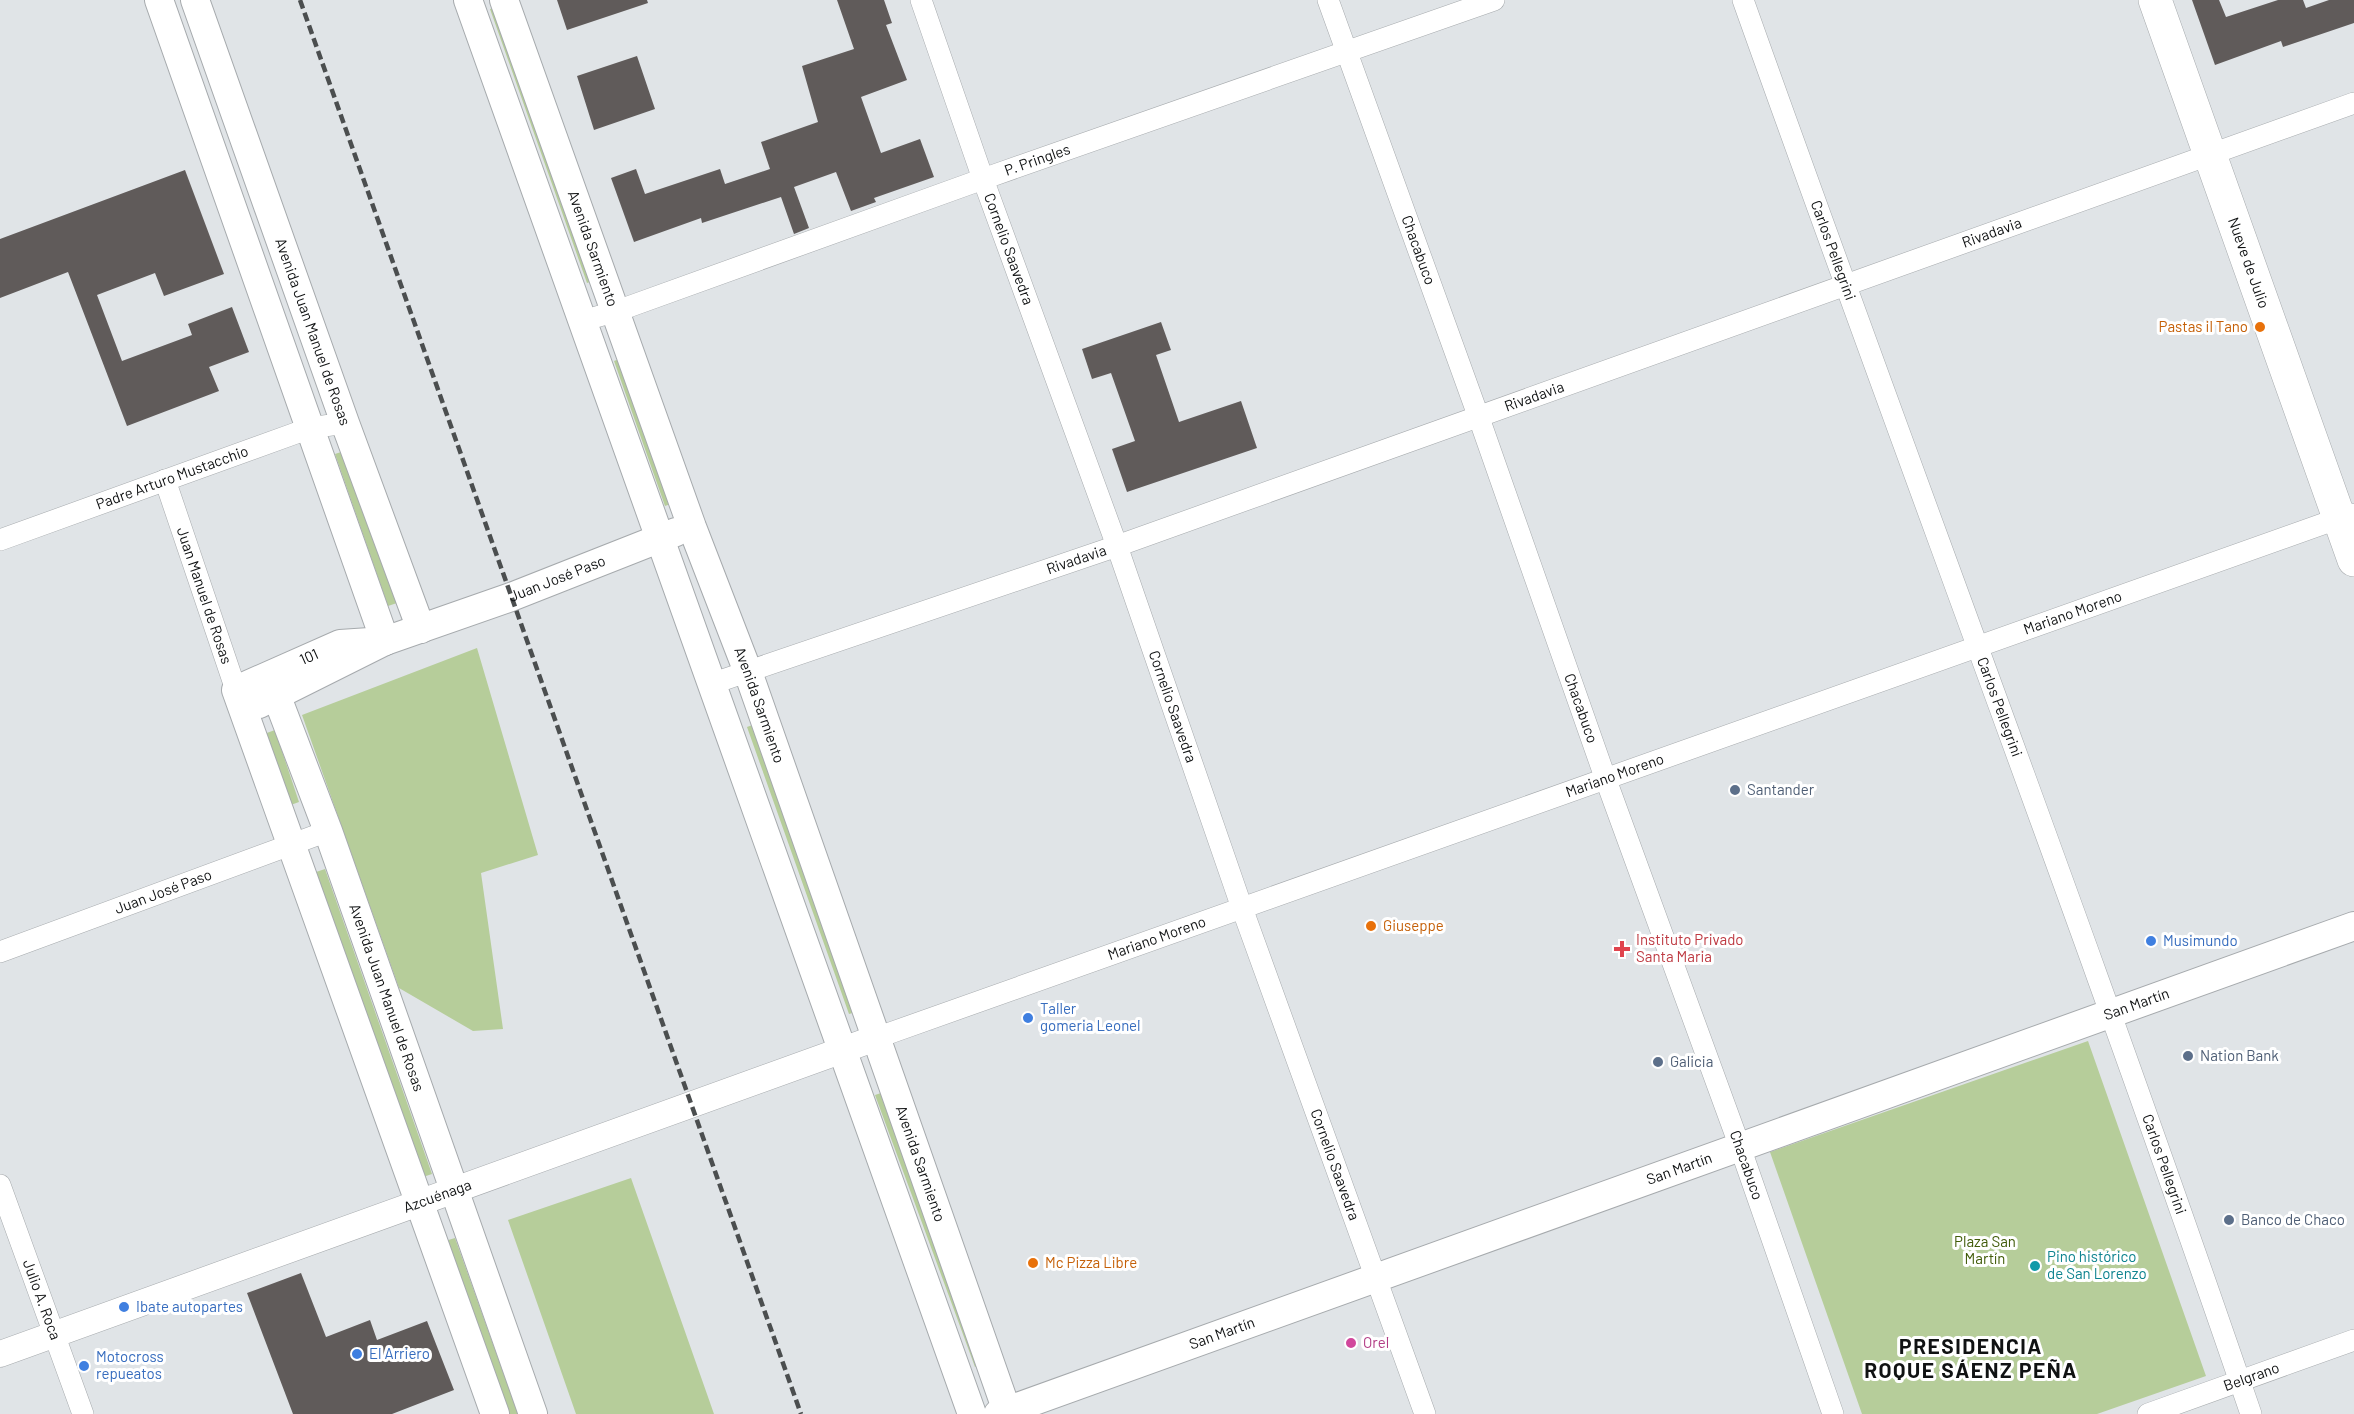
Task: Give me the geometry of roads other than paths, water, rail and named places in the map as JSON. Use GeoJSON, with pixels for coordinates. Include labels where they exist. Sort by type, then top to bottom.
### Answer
{"type":"FeatureCollection","features":[{"type":"Feature","properties":{"kind":"main road"},"geometry":{"type":"LineString","coordinates":[[159,0],[386,641]]}},
{"type":"Feature","properties":{"kind":"main road","name":"Avenida Juan Manuel de Rosas"},"geometry":{"type":"LineString","coordinates":[[195,0],[345,423],[421,629]]}},
{"type":"Feature","properties":{"kind":"main road"},"geometry":{"type":"LineString","coordinates":[[468,0],[972,1414]]}},
{"type":"Feature","properties":{"kind":"main road","name":"Avenida Sarmiento"},"geometry":{"type":"LineString","coordinates":[[504,0],[692,527],[748,672],[1004,1413]]}},
{"type":"Feature","properties":{"kind":"main road","name":"Nueve de Julio"},"geometry":{"type":"LineString","coordinates":[[2155,0],[2346,516],[2354,560]]}},
{"type":"Feature","properties":{"kind":"main road","name":"Juan José Paso"},"geometry":{"type":"LineString","coordinates":[[421,629],[692,527]]}},
{"type":"Feature","properties":{"kind":"main road"},"geometry":{"type":"LineString","coordinates":[[421,629],[386,641],[277,697],[240,700],[495,1414]]}},
{"type":"Feature","properties":{"kind":"main road","name":"101"},"geometry":{"type":"LineString","coordinates":[[240,700],[340,644],[386,641]]}},
{"type":"Feature","properties":{"kind":"main road","name":"Avenida Juan Manuel de Rosas"},"geometry":{"type":"LineString","coordinates":[[277,697],[328,831],[533,1414]]}},
{"type":"Feature","properties":{"kind":"main road","name":"San Martín"},"geometry":{"type":"LineString","coordinates":[[1004,1413],[1377,1276],[2354,926]]}},
{"type":"Feature","properties":{"kind":"street","name":"Cornelio Saavedra"},"geometry":{"type":"LineString","coordinates":[[921,0],[983,179],[1117,546],[1242,908],[1425,1414]]}},
{"type":"Feature","properties":{"kind":"street","name":"Chacabuco"},"geometry":{"type":"LineString","coordinates":[[1328,0],[1479,418],[1606,780],[1740,1147],[1833,1414]]}},
{"type":"Feature","properties":{"kind":"street","name":"P. Pringles"},"geometry":{"type":"LineString","coordinates":[[582,321],[616,311],[983,179],[1494,0]]}},
{"type":"Feature","properties":{"kind":"street","name":"Carlos Pellegrini"},"geometry":{"type":"LineString","coordinates":[[1743,0],[1845,285],[1979,647],[2251,1414]]}},
{"type":"Feature","properties":{"kind":"street","name":"Rivadavia"},"geometry":{"type":"LineString","coordinates":[[711,684],[1117,546],[1479,418],[2354,103]]}},
{"type":"Feature","properties":{"kind":"street","name":"Padre Arturo Mustacchio"},"geometry":{"type":"LineString","coordinates":[[0,540],[310,428],[345,423]]}},
{"type":"Feature","properties":{"kind":"street","name":"Juan Manuel de Rosas"},"geometry":{"type":"LineString","coordinates":[[165,480],[240,700]]}},
{"type":"Feature","properties":{"kind":"street","name":"Mariano Moreno"},"geometry":{"type":"LineString","coordinates":[[876,1038],[2346,516]]}},
{"type":"Feature","properties":{"kind":"street","name":"Juan José Paso"},"geometry":{"type":"LineString","coordinates":[[0,952],[328,831]]}},
{"type":"Feature","properties":{"kind":"street","name":"Azcuénaga"},"geometry":{"type":"LineString","coordinates":[[0,1354],[843,1052],[876,1038]]}},
{"type":"Feature","properties":{"kind":"street","name":"Julio A. Roca"},"geometry":{"type":"LineString","coordinates":[[0,1185],[83,1414]]}},
{"type":"Feature","properties":{"kind":"street","name":"Belgrano"},"geometry":{"type":"LineString","coordinates":[[2148,1414],[2354,1340]]}},
{"type":"Feature","properties":{"kind":"railway"},"geometry":{"type":"LineString","coordinates":[[300,0],[801,1414]]}},
{"type":"Feature","properties":{"kind":"place","name":"Pastas il Tano"},"geometry":{"type":"Point","coordinates":[2260,327]}},
{"type":"Feature","properties":{"kind":"place","name":"Santander"},"geometry":{"type":"Point","coordinates":[1735,790]}},
{"type":"Feature","properties":{"kind":"place","name":"Giuseppe"},"geometry":{"type":"Point","coordinates":[1371,926]}},
{"type":"Feature","properties":{"kind":"place","name":"Musimundo"},"geometry":{"type":"Point","coordinates":[2151,941]}},
{"type":"Feature","properties":{"kind":"place","name":"Instituto Privado Santa Maria"},"geometry":{"type":"Point","coordinates":[1622,949]}},
{"type":"Feature","properties":{"kind":"place","name":"Taller gomeria Leonel"},"geometry":{"type":"Point","coordinates":[1028,1018]}},
{"type":"Feature","properties":{"kind":"place","name":"Nation Bank"},"geometry":{"type":"Point","coordinates":[2188,1056]}},
{"type":"Feature","properties":{"kind":"place","name":"Galicia"},"geometry":{"type":"Point","coordinates":[1658,1062]}},
{"type":"Feature","properties":{"kind":"place","name":"Banco de Chaco"},"geometry":{"type":"Point","coordinates":[2229,1220]}},
{"type":"Feature","properties":{"kind":"place","name":"Mc Pizza Libre"},"geometry":{"type":"Point","coordinates":[1033,1263]}},
{"type":"Feature","properties":{"kind":"place","name":"Pino histórico de San Lorenzo"},"geometry":{"type":"Point","coordinates":[2035,1266]}},
{"type":"Feature","properties":{"kind":"place","name":"Ibate autopartes"},"geometry":{"type":"Point","coordinates":[124,1307]}},
{"type":"Feature","properties":{"kind":"place","name":"Orel"},"geometry":{"type":"Point","coordinates":[1351,1343]}},
{"type":"Feature","properties":{"kind":"place","name":"El Arriero"},"geometry":{"type":"Point","coordinates":[357,1354]}},
{"type":"Feature","properties":{"kind":"place","name":"Motocross repueatos"},"geometry":{"type":"Point","coordinates":[84,1366]}},
{"type":"Feature","properties":{"kind":"district","name":"PRESIDENCIA ROQUE SÁENZ PEÑA"},"geometry":{"type":"Point","coordinates":[1971,1359]}},
{"type":"Feature","properties":{"kind":"park label","name":"Plaza San Martín"},"geometry":{"type":"Point","coordinates":[1985,1250]}}]}
